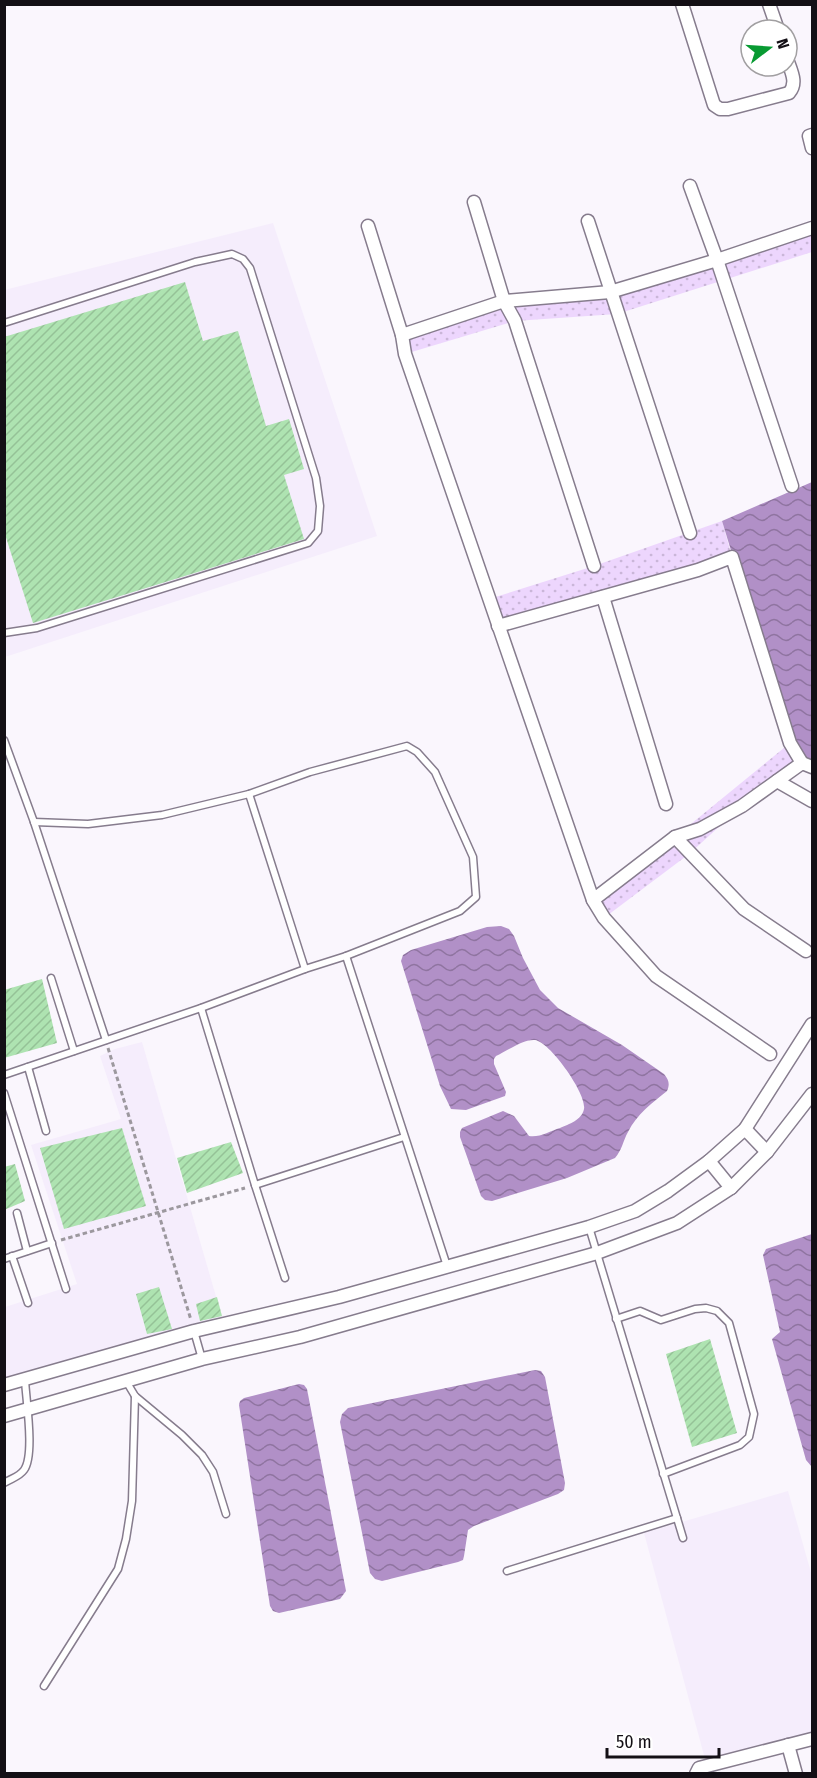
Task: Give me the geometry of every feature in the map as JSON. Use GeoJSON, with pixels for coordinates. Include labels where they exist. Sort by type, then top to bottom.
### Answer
{"type":"FeatureCollection","features":[{"type":"Feature","properties":{"kind":"street"},"geometry":{"type":"LineString","coordinates":[[682,4],[714,105],[720,109],[728,109],[789,93],[794,88],[793,78]]}},
{"type":"Feature","properties":{"kind":"street"},"geometry":{"type":"LineString","coordinates":[[813,135],[809,136],[813,148]]}},
{"type":"Feature","properties":{"kind":"street"},"geometry":{"type":"LineString","coordinates":[[690,186],[792,486]]}},
{"type":"Feature","properties":{"kind":"street"},"geometry":{"type":"LineString","coordinates":[[474,202],[504,301],[515,321],[594,566]]}},
{"type":"Feature","properties":{"kind":"street"},"geometry":{"type":"LineString","coordinates":[[588,220],[690,532]]}},
{"type":"Feature","properties":{"kind":"street"},"geometry":{"type":"LineString","coordinates":[[368,226],[402,335],[405,354],[593,900],[604,918],[656,976],[770,1054]]}},
{"type":"Feature","properties":{"kind":"street"},"geometry":{"type":"LineString","coordinates":[[402,335],[504,301],[610,292],[813,228]]}},
{"type":"Feature","properties":{"kind":"street"},"geometry":{"type":"LineString","coordinates":[[498,626],[698,570],[732,558],[790,743],[807,765],[777,781],[742,806],[700,829],[675,837],[593,900]]}},
{"type":"Feature","properties":{"kind":"street"},"geometry":{"type":"LineString","coordinates":[[603,597],[666,804]]}},
{"type":"Feature","properties":{"kind":"street"},"geometry":{"type":"LineString","coordinates":[[777,781],[813,801]]}},
{"type":"Feature","properties":{"kind":"street"},"geometry":{"type":"LineString","coordinates":[[675,837],[744,909],[806,951]]}},
{"type":"Feature","properties":{"kind":"street"},"geometry":{"type":"LineString","coordinates":[[4,1385],[194,1331],[339,1297],[589,1227],[635,1211],[668,1191],[709,1161],[745,1129],[813,1024]]}},
{"type":"Feature","properties":{"kind":"street"},"geometry":{"type":"LineString","coordinates":[[4,1416],[202,1359],[300,1337],[597,1253],[677,1223],[731,1188],[767,1152],[813,1094]]}},
{"type":"Feature","properties":{"kind":"street"},"geometry":{"type":"LineString","coordinates":[[745,1129],[767,1152]]}},
{"type":"Feature","properties":{"kind":"street"},"geometry":{"type":"LineString","coordinates":[[709,1161],[731,1188]]}},
{"type":"Feature","properties":{"kind":"street"},"geometry":{"type":"LineString","coordinates":[[696,1773],[699,1768],[813,1739]]}},
{"type":"Feature","properties":{"kind":"street"},"geometry":{"type":"LineString","coordinates":[[788,1745],[796,1773]]}},
{"type":"Feature","properties":{"kind":"lane"},"geometry":{"type":"LineString","coordinates":[[4,322],[195,262],[232,254],[243,259],[250,268],[313,467],[320,506],[318,531],[308,543],[37,628],[4,633]]}},
{"type":"Feature","properties":{"kind":"lane"},"geometry":{"type":"LineString","coordinates":[[4,740],[34,822],[106,1040]]}},
{"type":"Feature","properties":{"kind":"lane"},"geometry":{"type":"LineString","coordinates":[[4,1075],[346,956],[460,911],[476,897],[473,857],[435,772],[417,752],[408,746],[310,772],[249,794],[152,816],[88,824],[34,822]]}},
{"type":"Feature","properties":{"kind":"lane"},"geometry":{"type":"LineString","coordinates":[[249,794],[305,969]]}},
{"type":"Feature","properties":{"kind":"lane"},"geometry":{"type":"LineString","coordinates":[[346,956],[447,1266]]}},
{"type":"Feature","properties":{"kind":"lane"},"geometry":{"type":"LineString","coordinates":[[51,978],[74,1051]]}},
{"type":"Feature","properties":{"kind":"lane"},"geometry":{"type":"LineString","coordinates":[[201,1008],[285,1278]]}},
{"type":"Feature","properties":{"kind":"lane"},"geometry":{"type":"LineString","coordinates":[[28,1067],[46,1131]]}},
{"type":"Feature","properties":{"kind":"lane"},"geometry":{"type":"LineString","coordinates":[[4,1093],[66,1289]]}},
{"type":"Feature","properties":{"kind":"lane"},"geometry":{"type":"LineString","coordinates":[[255,1185],[404,1137]]}},
{"type":"Feature","properties":{"kind":"lane"},"geometry":{"type":"LineString","coordinates":[[17,1213],[27,1251]]}},
{"type":"Feature","properties":{"kind":"lane"},"geometry":{"type":"LineString","coordinates":[[589,1227],[683,1538]]}},
{"type":"Feature","properties":{"kind":"lane"},"geometry":{"type":"LineString","coordinates":[[4,1259],[52,1243]]}},
{"type":"Feature","properties":{"kind":"lane"},"geometry":{"type":"LineString","coordinates":[[12,1256],[28,1303]]}},
{"type":"Feature","properties":{"kind":"lane"},"geometry":{"type":"LineString","coordinates":[[616,1319],[640,1311],[661,1320],[695,1309],[706,1308],[717,1311],[729,1323],[754,1414],[749,1437],[740,1444],[663,1474]]}},
{"type":"Feature","properties":{"kind":"lane"},"geometry":{"type":"LineString","coordinates":[[194,1331],[202,1359]]}},
{"type":"Feature","properties":{"kind":"lane"},"geometry":{"type":"LineString","coordinates":[[4,1483],[20,1476],[26,1468],[30,1455],[25,1380]]}},
{"type":"Feature","properties":{"kind":"lane"},"geometry":{"type":"LineString","coordinates":[[126,1381],[135,1396],[202,1455],[213,1472],[226,1514]]}},
{"type":"Feature","properties":{"kind":"lane"},"geometry":{"type":"LineString","coordinates":[[44,1686],[118,1569],[132,1501],[135,1396]]}},
{"type":"Feature","properties":{"kind":"lane"},"geometry":{"type":"LineString","coordinates":[[507,1571],[676,1518]]}},
{"type":"Feature","properties":{"kind":"path"},"geometry":{"type":"LineString","coordinates":[[106,1040],[194,1331]]}},
{"type":"Feature","properties":{"kind":"path"},"geometry":{"type":"LineString","coordinates":[[52,1243],[255,1185]]}},
{"type":"Feature","properties":{"kind":"shaded area"},"geometry":{"type":"Polygon","coordinates":[[[273,223],[377,536],[5,657],[4,290],[273,223]]]}},
{"type":"Feature","properties":{"kind":"shaded area"},"geometry":{"type":"Polygon","coordinates":[[[812,228],[812,252],[617,314],[515,321],[405,354],[402,335],[504,301],[610,292],[812,228]]]}},
{"type":"Feature","properties":{"kind":"shaded area"},"geometry":{"type":"Polygon","coordinates":[[[722,521],[732,557],[498,626],[489,599],[594,566],[722,521]]]}},
{"type":"Feature","properties":{"kind":"shaded area"},"geometry":{"type":"Polygon","coordinates":[[[790,743],[802,763],[742,806],[689,854],[604,918],[593,900],[675,837],[790,743]]]}},
{"type":"Feature","properties":{"kind":"shaded area"},"geometry":{"type":"Polygon","coordinates":[[[142,1042],[222,1317],[172,1330],[5,1384],[5,1307],[77,1284],[31,1145],[121,1119],[100,1056],[115,1049],[142,1042]]]}},
{"type":"Feature","properties":{"kind":"shaded area"},"geometry":{"type":"Polygon","coordinates":[[[788,1491],[812,1576],[812,1732],[705,1759],[644,1533],[788,1491]]]}},
{"type":"Feature","properties":{"kind":"water"},"geometry":{"type":"Polygon","coordinates":[[[812,482],[812,763],[807,761],[790,743],[722,521],[812,482]]]}},
{"type":"Feature","properties":{"kind":"water"},"geometry":{"type":"Polygon","coordinates":[[[501,926],[509,929],[514,936],[540,990],[558,1008],[622,1045],[664,1074],[669,1084],[667,1091],[645,1109],[636,1120],[615,1158],[567,1178],[492,1201],[485,1200],[481,1196],[460,1137],[462,1128],[503,1111],[514,1116],[529,1136],[541,1135],[571,1123],[581,1116],[584,1109],[580,1092],[558,1059],[542,1043],[530,1040],[494,1059],[506,1092],[505,1096],[466,1110],[451,1109],[440,1086],[401,961],[403,955],[411,950],[487,927],[501,926]]]}},
{"type":"Feature","properties":{"kind":"water"},"geometry":{"type":"Polygon","coordinates":[[[812,1234],[812,1467],[806,1460],[772,1339],[780,1332],[763,1255],[766,1249],[812,1234]]]}},
{"type":"Feature","properties":{"kind":"water"},"geometry":{"type":"Polygon","coordinates":[[[535,1370],[541,1371],[545,1377],[565,1483],[564,1490],[468,1530],[463,1560],[382,1581],[375,1579],[370,1573],[340,1422],[342,1414],[348,1408],[535,1370]]]}},
{"type":"Feature","properties":{"kind":"water"},"geometry":{"type":"Polygon","coordinates":[[[299,1384],[304,1385],[307,1389],[346,1591],[340,1599],[279,1613],[273,1611],[270,1606],[239,1405],[244,1398],[299,1384]]]}},
{"type":"Feature","properties":{"kind":"building"},"geometry":{"type":"Polygon","coordinates":[[[185,282],[203,341],[238,331],[266,426],[289,419],[304,469],[284,475],[304,539],[33,623],[4,531],[4,337],[185,282]]]}},
{"type":"Feature","properties":{"kind":"building"},"geometry":{"type":"Polygon","coordinates":[[[42,979],[57,1043],[4,1058],[4,990],[42,979]]]}},
{"type":"Feature","properties":{"kind":"building"},"geometry":{"type":"Polygon","coordinates":[[[122,1128],[146,1206],[64,1229],[40,1148],[122,1128]]]}},
{"type":"Feature","properties":{"kind":"building"},"geometry":{"type":"Polygon","coordinates":[[[231,1142],[243,1173],[187,1193],[177,1158],[231,1142]]]}},
{"type":"Feature","properties":{"kind":"building"},"geometry":{"type":"Polygon","coordinates":[[[15,1164],[25,1201],[4,1210],[4,1167],[15,1164]]]}},
{"type":"Feature","properties":{"kind":"building"},"geometry":{"type":"Polygon","coordinates":[[[159,1287],[172,1329],[147,1334],[136,1294],[159,1287]]]}},
{"type":"Feature","properties":{"kind":"building"},"geometry":{"type":"Polygon","coordinates":[[[217,1297],[222,1316],[200,1321],[196,1304],[217,1297]]]}},
{"type":"Feature","properties":{"kind":"building"},"geometry":{"type":"Polygon","coordinates":[[[710,1339],[737,1433],[692,1447],[666,1354],[710,1339]]]}}]}
